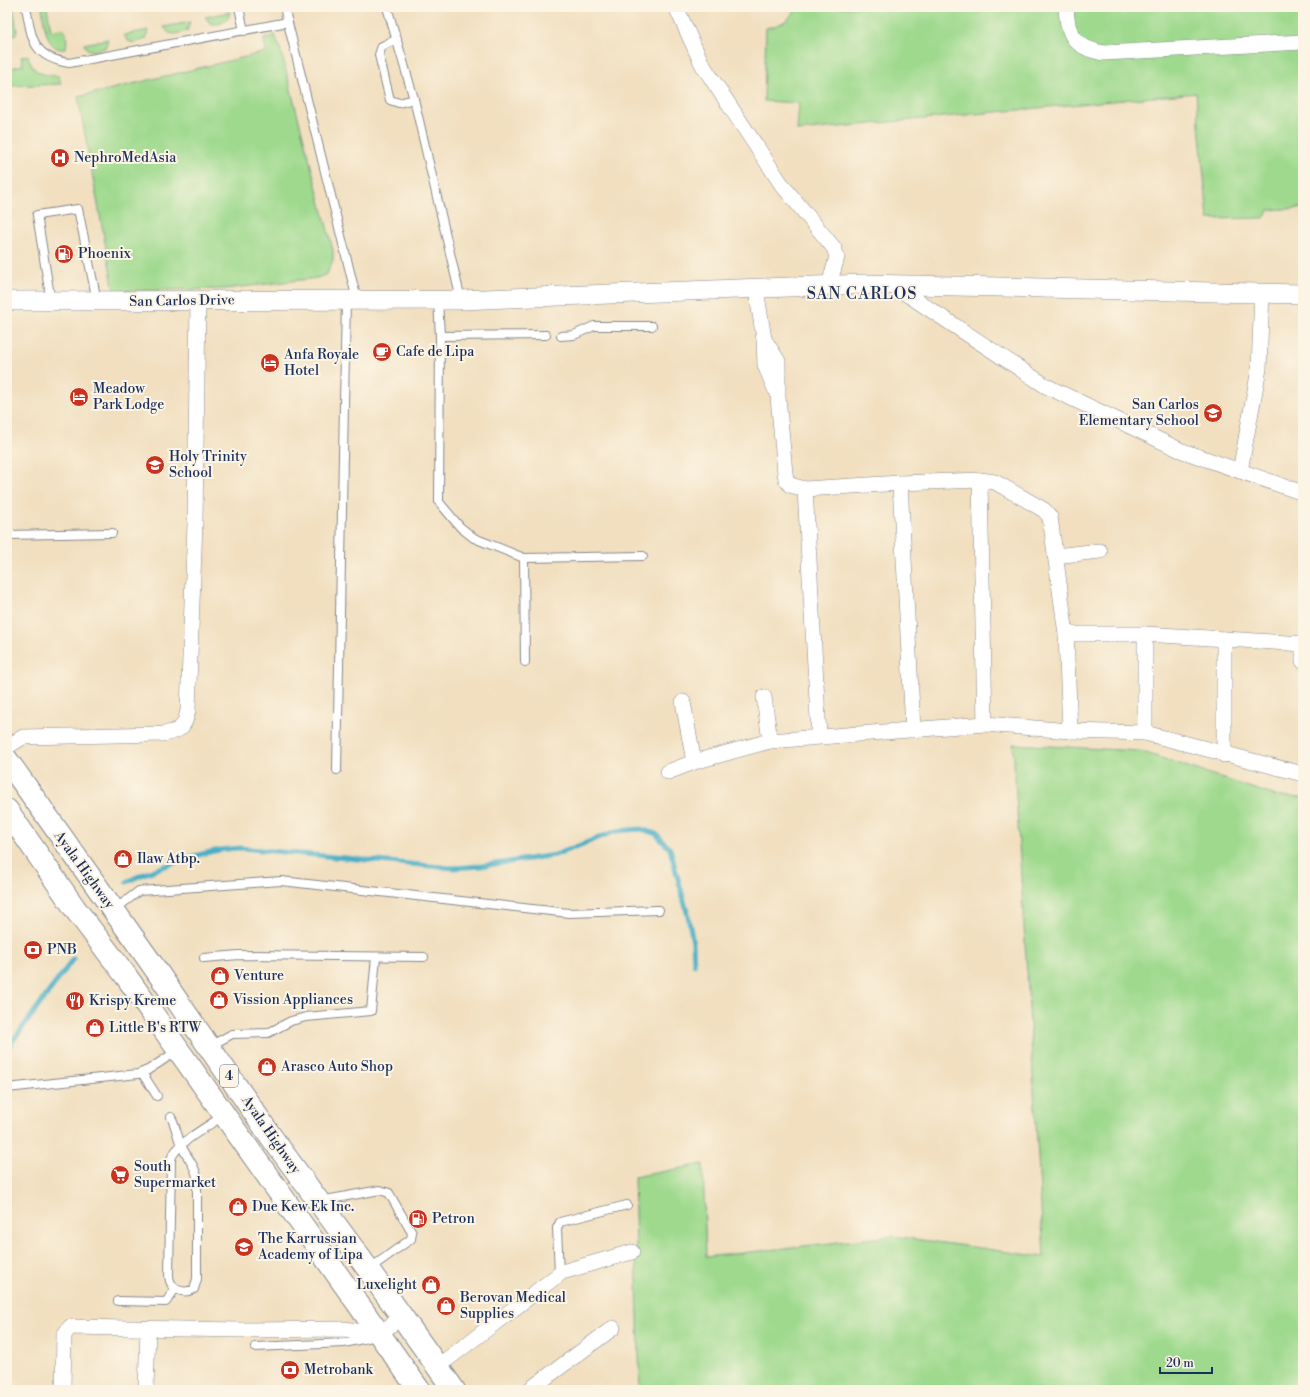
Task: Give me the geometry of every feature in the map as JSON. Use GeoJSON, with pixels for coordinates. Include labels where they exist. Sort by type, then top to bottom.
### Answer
{"type":"FeatureCollection","features":[{"type":"Feature","properties":{"kind":"highway","name":"Ayala Highway"},"geometry":{"type":"LineString","coordinates":[[7,760],[209,1047],[454,1390]]}},
{"type":"Feature","properties":{"kind":"highway","name":"Ayala Highway"},"geometry":{"type":"LineString","coordinates":[[7,810],[76,910],[126,976],[223,1116],[380,1332],[419,1390]]}},
{"type":"Feature","properties":{"kind":"highway"},"geometry":{"type":"LineString","coordinates":[[76,910],[100,892]]}},
{"type":"Feature","properties":{"kind":"street"},"geometry":{"type":"LineString","coordinates":[[676,7],[702,64],[782,185],[834,248],[837,257],[829,285]]}},
{"type":"Feature","properties":{"kind":"street"},"geometry":{"type":"LineString","coordinates":[[1066,7],[1067,24],[1076,42],[1090,50],[1104,54],[1303,42]]}},
{"type":"Feature","properties":{"kind":"street","name":"San Carlos Drive"},"geometry":{"type":"LineString","coordinates":[[7,301],[461,300],[829,285],[893,285],[1172,292],[1262,292],[1303,294]]}},
{"type":"Feature","properties":{"kind":"street"},"geometry":{"type":"LineString","coordinates":[[893,285],[1046,386],[1180,450],[1303,493]]}},
{"type":"Feature","properties":{"kind":"street"},"geometry":{"type":"LineString","coordinates":[[756,289],[764,339],[765,365],[778,397],[786,479],[790,485],[805,488],[980,480],[995,482],[1044,510],[1050,517],[1066,634],[1070,730]]}},
{"type":"Feature","properties":{"kind":"street"},"geometry":{"type":"LineString","coordinates":[[1240,471],[1258,369],[1262,292]]}},
{"type":"Feature","properties":{"kind":"street"},"geometry":{"type":"LineString","coordinates":[[7,747],[23,737],[163,734],[176,732],[186,723],[188,710],[195,523],[198,300]]}},
{"type":"Feature","properties":{"kind":"street"},"geometry":{"type":"LineString","coordinates":[[980,480],[985,724]]}},
{"type":"Feature","properties":{"kind":"street"},"geometry":{"type":"LineString","coordinates":[[900,483],[913,730]]}},
{"type":"Feature","properties":{"kind":"street"},"geometry":{"type":"LineString","coordinates":[[805,488],[819,736]]}},
{"type":"Feature","properties":{"kind":"street"},"geometry":{"type":"LineString","coordinates":[[1056,556],[1100,551]]}},
{"type":"Feature","properties":{"kind":"street"},"geometry":{"type":"LineString","coordinates":[[1066,634],[1145,634],[1303,644],[1303,661]]}},
{"type":"Feature","properties":{"kind":"street"},"geometry":{"type":"LineString","coordinates":[[1145,634],[1145,733]]}},
{"type":"Feature","properties":{"kind":"street"},"geometry":{"type":"LineString","coordinates":[[1224,639],[1224,755]]}},
{"type":"Feature","properties":{"kind":"street"},"geometry":{"type":"LineString","coordinates":[[764,697],[770,741]]}},
{"type":"Feature","properties":{"kind":"street"},"geometry":{"type":"LineString","coordinates":[[683,702],[694,762]]}},
{"type":"Feature","properties":{"kind":"street"},"geometry":{"type":"LineString","coordinates":[[668,772],[694,762],[770,741],[985,724],[1070,730],[1145,733],[1224,755],[1303,774]]}},
{"type":"Feature","properties":{"kind":"street"},"geometry":{"type":"LineString","coordinates":[[437,1367],[559,1274],[632,1252]]}},
{"type":"Feature","properties":{"kind":"street"},"geometry":{"type":"LineString","coordinates":[[63,1390],[64,1334],[68,1329],[73,1327],[344,1328],[371,1334],[380,1332],[402,1317]]}},
{"type":"Feature","properties":{"kind":"street"},"geometry":{"type":"LineString","coordinates":[[146,1390],[148,1328]]}},
{"type":"Feature","properties":{"kind":"street"},"geometry":{"type":"LineString","coordinates":[[529,1390],[613,1328]]}},
{"type":"Feature","properties":{"kind":"lane"},"geometry":{"type":"LineString","coordinates":[[26,7],[32,36],[36,47],[50,57],[69,63],[288,22]]}},
{"type":"Feature","properties":{"kind":"lane"},"geometry":{"type":"LineString","coordinates":[[239,7],[244,31]]}},
{"type":"Feature","properties":{"kind":"lane"},"geometry":{"type":"LineString","coordinates":[[284,7],[351,300],[337,770]]}},
{"type":"Feature","properties":{"kind":"lane"},"geometry":{"type":"LineString","coordinates":[[388,7],[414,99],[461,300]]}},
{"type":"Feature","properties":{"kind":"lane"},"geometry":{"type":"LineString","coordinates":[[397,39],[382,46],[379,55],[390,100],[399,103],[414,99]]}},
{"type":"Feature","properties":{"kind":"lane"},"geometry":{"type":"LineString","coordinates":[[51,302],[37,215],[78,209],[97,302]]}},
{"type":"Feature","properties":{"kind":"lane"},"geometry":{"type":"LineString","coordinates":[[438,300],[440,336],[439,502],[460,527],[474,538],[524,558],[643,556]]}},
{"type":"Feature","properties":{"kind":"lane"},"geometry":{"type":"LineString","coordinates":[[560,336],[574,334],[594,326],[652,326]]}},
{"type":"Feature","properties":{"kind":"lane"},"geometry":{"type":"LineString","coordinates":[[440,336],[546,336]]}},
{"type":"Feature","properties":{"kind":"lane"},"geometry":{"type":"LineString","coordinates":[[7,535],[112,532]]}},
{"type":"Feature","properties":{"kind":"lane"},"geometry":{"type":"LineString","coordinates":[[524,558],[525,662]]}},
{"type":"Feature","properties":{"kind":"lane"},"geometry":{"type":"LineString","coordinates":[[113,910],[138,891],[281,881],[569,913],[660,910]]}},
{"type":"Feature","properties":{"kind":"lane"},"geometry":{"type":"LineString","coordinates":[[204,958],[239,955],[424,957]]}},
{"type":"Feature","properties":{"kind":"lane"},"geometry":{"type":"LineString","coordinates":[[209,1047],[232,1034],[263,1035],[291,1022],[306,1018],[372,1012],[376,957]]}},
{"type":"Feature","properties":{"kind":"lane"},"geometry":{"type":"LineString","coordinates":[[7,1088],[142,1073],[178,1051]]}},
{"type":"Feature","properties":{"kind":"lane"},"geometry":{"type":"LineString","coordinates":[[142,1073],[157,1096]]}},
{"type":"Feature","properties":{"kind":"lane"},"geometry":{"type":"LineString","coordinates":[[171,1118],[181,1146],[196,1168],[197,1279],[194,1289],[189,1292],[175,1289],[171,1285],[169,1276],[170,1163],[173,1154],[181,1146],[223,1116]]}},
{"type":"Feature","properties":{"kind":"lane"},"geometry":{"type":"LineString","coordinates":[[319,1202],[380,1190],[389,1193],[412,1233],[410,1239],[368,1269]]}},
{"type":"Feature","properties":{"kind":"lane"},"geometry":{"type":"LineString","coordinates":[[559,1274],[557,1228],[560,1222],[627,1205]]}},
{"type":"Feature","properties":{"kind":"lane"},"geometry":{"type":"LineString","coordinates":[[118,1301],[166,1302],[175,1289]]}},
{"type":"Feature","properties":{"kind":"lane"},"geometry":{"type":"LineString","coordinates":[[255,1347],[352,1342],[366,1340],[380,1332]]}},
{"type":"Feature","properties":{"kind":"green space"},"geometry":{"type":"Polygon","coordinates":[[[7,7],[13,7],[17,30],[16,34],[13,36],[7,7]]]}},
{"type":"Feature","properties":{"kind":"green space"},"geometry":{"type":"Polygon","coordinates":[[[42,7],[47,7],[51,31],[63,29],[67,41],[65,49],[58,49],[53,46],[49,40],[45,27],[42,7]]]}},
{"type":"Feature","properties":{"kind":"green space"},"geometry":{"type":"Polygon","coordinates":[[[798,7],[1303,7],[1303,208],[1269,210],[1264,218],[1208,219],[1196,93],[797,131],[799,103],[764,101],[766,28],[785,21],[798,7]]]}},
{"type":"Feature","properties":{"kind":"green space"},"geometry":{"type":"Polygon","coordinates":[[[230,12],[228,19],[220,24],[211,24],[205,17],[230,12]]]}},
{"type":"Feature","properties":{"kind":"green space"},"geometry":{"type":"Polygon","coordinates":[[[190,22],[187,31],[175,34],[169,33],[164,27],[190,22]]]}},
{"type":"Feature","properties":{"kind":"green space"},"geometry":{"type":"Polygon","coordinates":[[[148,30],[146,39],[134,43],[128,41],[124,35],[148,30]]]}},
{"type":"Feature","properties":{"kind":"green space"},"geometry":{"type":"Polygon","coordinates":[[[275,35],[280,48],[333,250],[333,260],[327,274],[317,278],[225,289],[114,291],[78,97],[266,52],[264,39],[275,35]]]}},
{"type":"Feature","properties":{"kind":"green space"},"geometry":{"type":"Polygon","coordinates":[[[108,39],[105,48],[94,51],[88,50],[84,44],[108,39]]]}},
{"type":"Feature","properties":{"kind":"green space"},"geometry":{"type":"Polygon","coordinates":[[[28,55],[35,70],[43,74],[59,76],[61,84],[7,86],[7,69],[23,65],[21,57],[28,55]]]}},
{"type":"Feature","properties":{"kind":"green space"},"geometry":{"type":"Polygon","coordinates":[[[1013,744],[1140,751],[1276,796],[1303,798],[1303,1390],[640,1390],[634,1177],[703,1164],[706,1257],[893,1236],[1044,1257],[1013,744]]]}},
{"type":"Feature","properties":{"kind":"waterway"},"geometry":{"type":"LineString","coordinates":[[127,882],[146,873],[183,860],[202,854],[231,849],[241,848],[452,868],[481,866],[555,855],[616,831],[641,829],[656,834],[670,849],[688,916],[693,943],[694,965]]}},
{"type":"Feature","properties":{"kind":"waterway"},"geometry":{"type":"LineString","coordinates":[[7,1049],[73,959]]}},
{"type":"Feature","properties":{"kind":"place","name":"NephroMedAsia"},"geometry":{"type":"Point","coordinates":[60,158]}},
{"type":"Feature","properties":{"kind":"place","name":"Phoenix"},"geometry":{"type":"Point","coordinates":[64,254]}},
{"type":"Feature","properties":{"kind":"place","name":"Cafe de Lipa"},"geometry":{"type":"Point","coordinates":[382,352]}},
{"type":"Feature","properties":{"kind":"place","name":"Anfa Royale Hotel"},"geometry":{"type":"Point","coordinates":[270,363]}},
{"type":"Feature","properties":{"kind":"place","name":"Meadow Park Lodge"},"geometry":{"type":"Point","coordinates":[79,397]}},
{"type":"Feature","properties":{"kind":"place","name":"San Carlos Elementary School"},"geometry":{"type":"Point","coordinates":[1213,413]}},
{"type":"Feature","properties":{"kind":"place","name":"Holy Trinity School"},"geometry":{"type":"Point","coordinates":[155,465]}},
{"type":"Feature","properties":{"kind":"place","name":"Ilaw Atbp."},"geometry":{"type":"Point","coordinates":[123,859]}},
{"type":"Feature","properties":{"kind":"place","name":"PNB"},"geometry":{"type":"Point","coordinates":[33,950]}},
{"type":"Feature","properties":{"kind":"place","name":"Venture"},"geometry":{"type":"Point","coordinates":[220,976]}},
{"type":"Feature","properties":{"kind":"place","name":"Vission Appliances"},"geometry":{"type":"Point","coordinates":[219,1000]}},
{"type":"Feature","properties":{"kind":"place","name":"Krispy Kreme"},"geometry":{"type":"Point","coordinates":[75,1001]}},
{"type":"Feature","properties":{"kind":"place","name":"Little B's RTW"},"geometry":{"type":"Point","coordinates":[95,1028]}},
{"type":"Feature","properties":{"kind":"place","name":"Arasco Auto Shop"},"geometry":{"type":"Point","coordinates":[267,1067]}},
{"type":"Feature","properties":{"kind":"place","name":"South Supermarket"},"geometry":{"type":"Point","coordinates":[120,1175]}},
{"type":"Feature","properties":{"kind":"place","name":"Due Kew Ek Inc."},"geometry":{"type":"Point","coordinates":[238,1207]}},
{"type":"Feature","properties":{"kind":"place","name":"Petron"},"geometry":{"type":"Point","coordinates":[418,1219]}},
{"type":"Feature","properties":{"kind":"place","name":"The Karrussian Academy of Lipa"},"geometry":{"type":"Point","coordinates":[244,1247]}},
{"type":"Feature","properties":{"kind":"place","name":"Luxelight"},"geometry":{"type":"Point","coordinates":[431,1285]}},
{"type":"Feature","properties":{"kind":"place","name":"Berovan Medical Supplies"},"geometry":{"type":"Point","coordinates":[446,1306]}},
{"type":"Feature","properties":{"kind":"place","name":"Metrobank"},"geometry":{"type":"Point","coordinates":[290,1370]}},
{"type":"Feature","properties":{"kind":"district","name":"SAN CARLOS"},"geometry":{"type":"Point","coordinates":[862,294]}}]}
